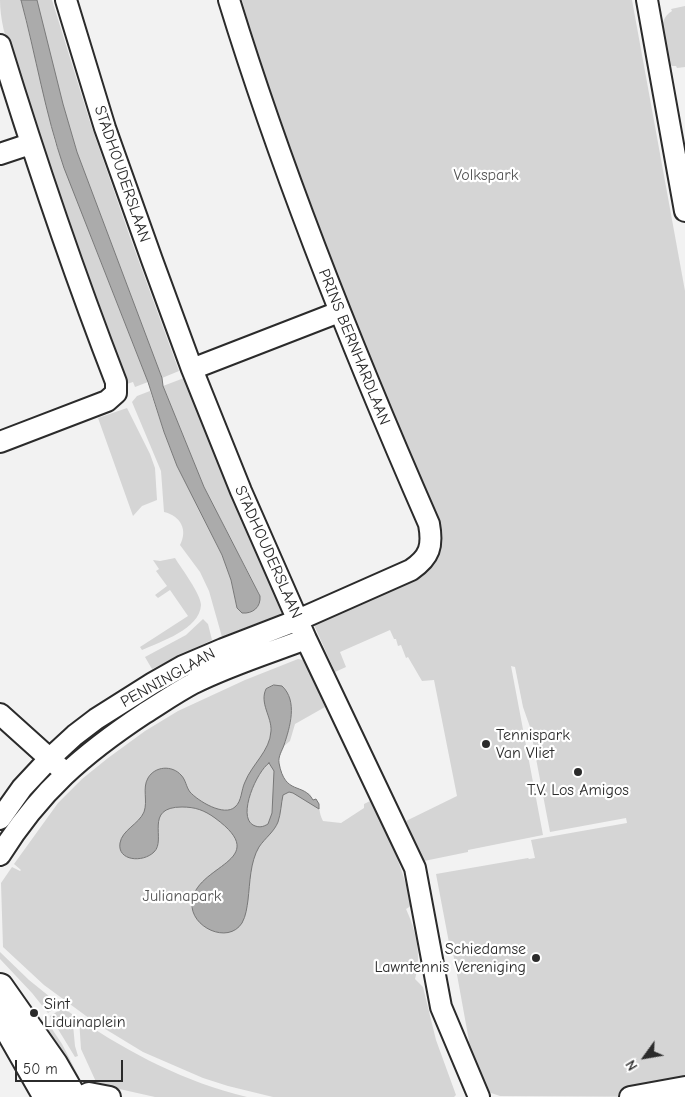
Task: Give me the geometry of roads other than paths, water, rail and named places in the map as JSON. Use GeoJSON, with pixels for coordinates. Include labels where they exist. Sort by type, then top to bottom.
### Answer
{"type":"FeatureCollection","features":[{"type":"Feature","properties":{"kind":"main road"},"geometry":{"type":"LineString","coordinates":[[0,987],[54,1064],[73,1097]]}},
{"type":"Feature","properties":{"kind":"main road"},"geometry":{"type":"LineString","coordinates":[[0,1018],[46,1097]]}},
{"type":"Feature","properties":{"kind":"street","name":"STADHOUDERSLAAN"},"geometry":{"type":"LineString","coordinates":[[66,0],[105,128],[192,369],[242,491],[306,638],[415,868],[441,1007],[480,1097]]}},
{"type":"Feature","properties":{"kind":"street","name":"PRINS BERNHARDLAAN"},"geometry":{"type":"LineString","coordinates":[[229,0],[277,145],[339,312],[429,524],[431,544],[427,554],[417,566],[298,620]]}},
{"type":"Feature","properties":{"kind":"street"},"geometry":{"type":"LineString","coordinates":[[647,0],[685,211]]}},
{"type":"Feature","properties":{"kind":"street"},"geometry":{"type":"LineString","coordinates":[[0,45],[30,144],[85,303],[116,382],[116,393],[107,401],[0,442]]}},
{"type":"Feature","properties":{"kind":"street"},"geometry":{"type":"LineString","coordinates":[[0,154],[30,144]]}},
{"type":"Feature","properties":{"kind":"street"},"geometry":{"type":"LineString","coordinates":[[192,369],[339,312]]}},
{"type":"Feature","properties":{"kind":"street","name":"PENNINGLAAN"},"geometry":{"type":"LineString","coordinates":[[0,819],[22,788],[50,758],[96,719],[183,666],[298,620]]}},
{"type":"Feature","properties":{"kind":"street","name":"PENNINGLAAN"},"geometry":{"type":"LineString","coordinates":[[0,855],[36,804],[64,774],[109,737],[193,684],[238,664],[306,638]]}},
{"type":"Feature","properties":{"kind":"street"},"geometry":{"type":"LineString","coordinates":[[0,714],[50,758],[64,774]]}},
{"type":"Feature","properties":{"kind":"street"},"geometry":{"type":"LineString","coordinates":[[630,1097],[685,1088]]}},
{"type":"Feature","properties":{"kind":"street"},"geometry":{"type":"LineString","coordinates":[[80,1097],[89,1093],[110,1097]]}},
{"type":"Feature","properties":{"kind":"place","name":"Tennispark Van Vliet"},"geometry":{"type":"Point","coordinates":[486,744]}},
{"type":"Feature","properties":{"kind":"place","name":"T.V. Los Amigos"},"geometry":{"type":"Point","coordinates":[578,772]}},
{"type":"Feature","properties":{"kind":"place","name":"Schiedamse Lawntennis Vereniging"},"geometry":{"type":"Point","coordinates":[536,958]}},
{"type":"Feature","properties":{"kind":"place","name":"Sint Liduinaplein"},"geometry":{"type":"Point","coordinates":[34,1013]}},
{"type":"Feature","properties":{"kind":"park label","name":"Volkspark"},"geometry":{"type":"Point","coordinates":[486,175]}},
{"type":"Feature","properties":{"kind":"park label","name":"Julianapark"},"geometry":{"type":"Point","coordinates":[182,896]}}]}
